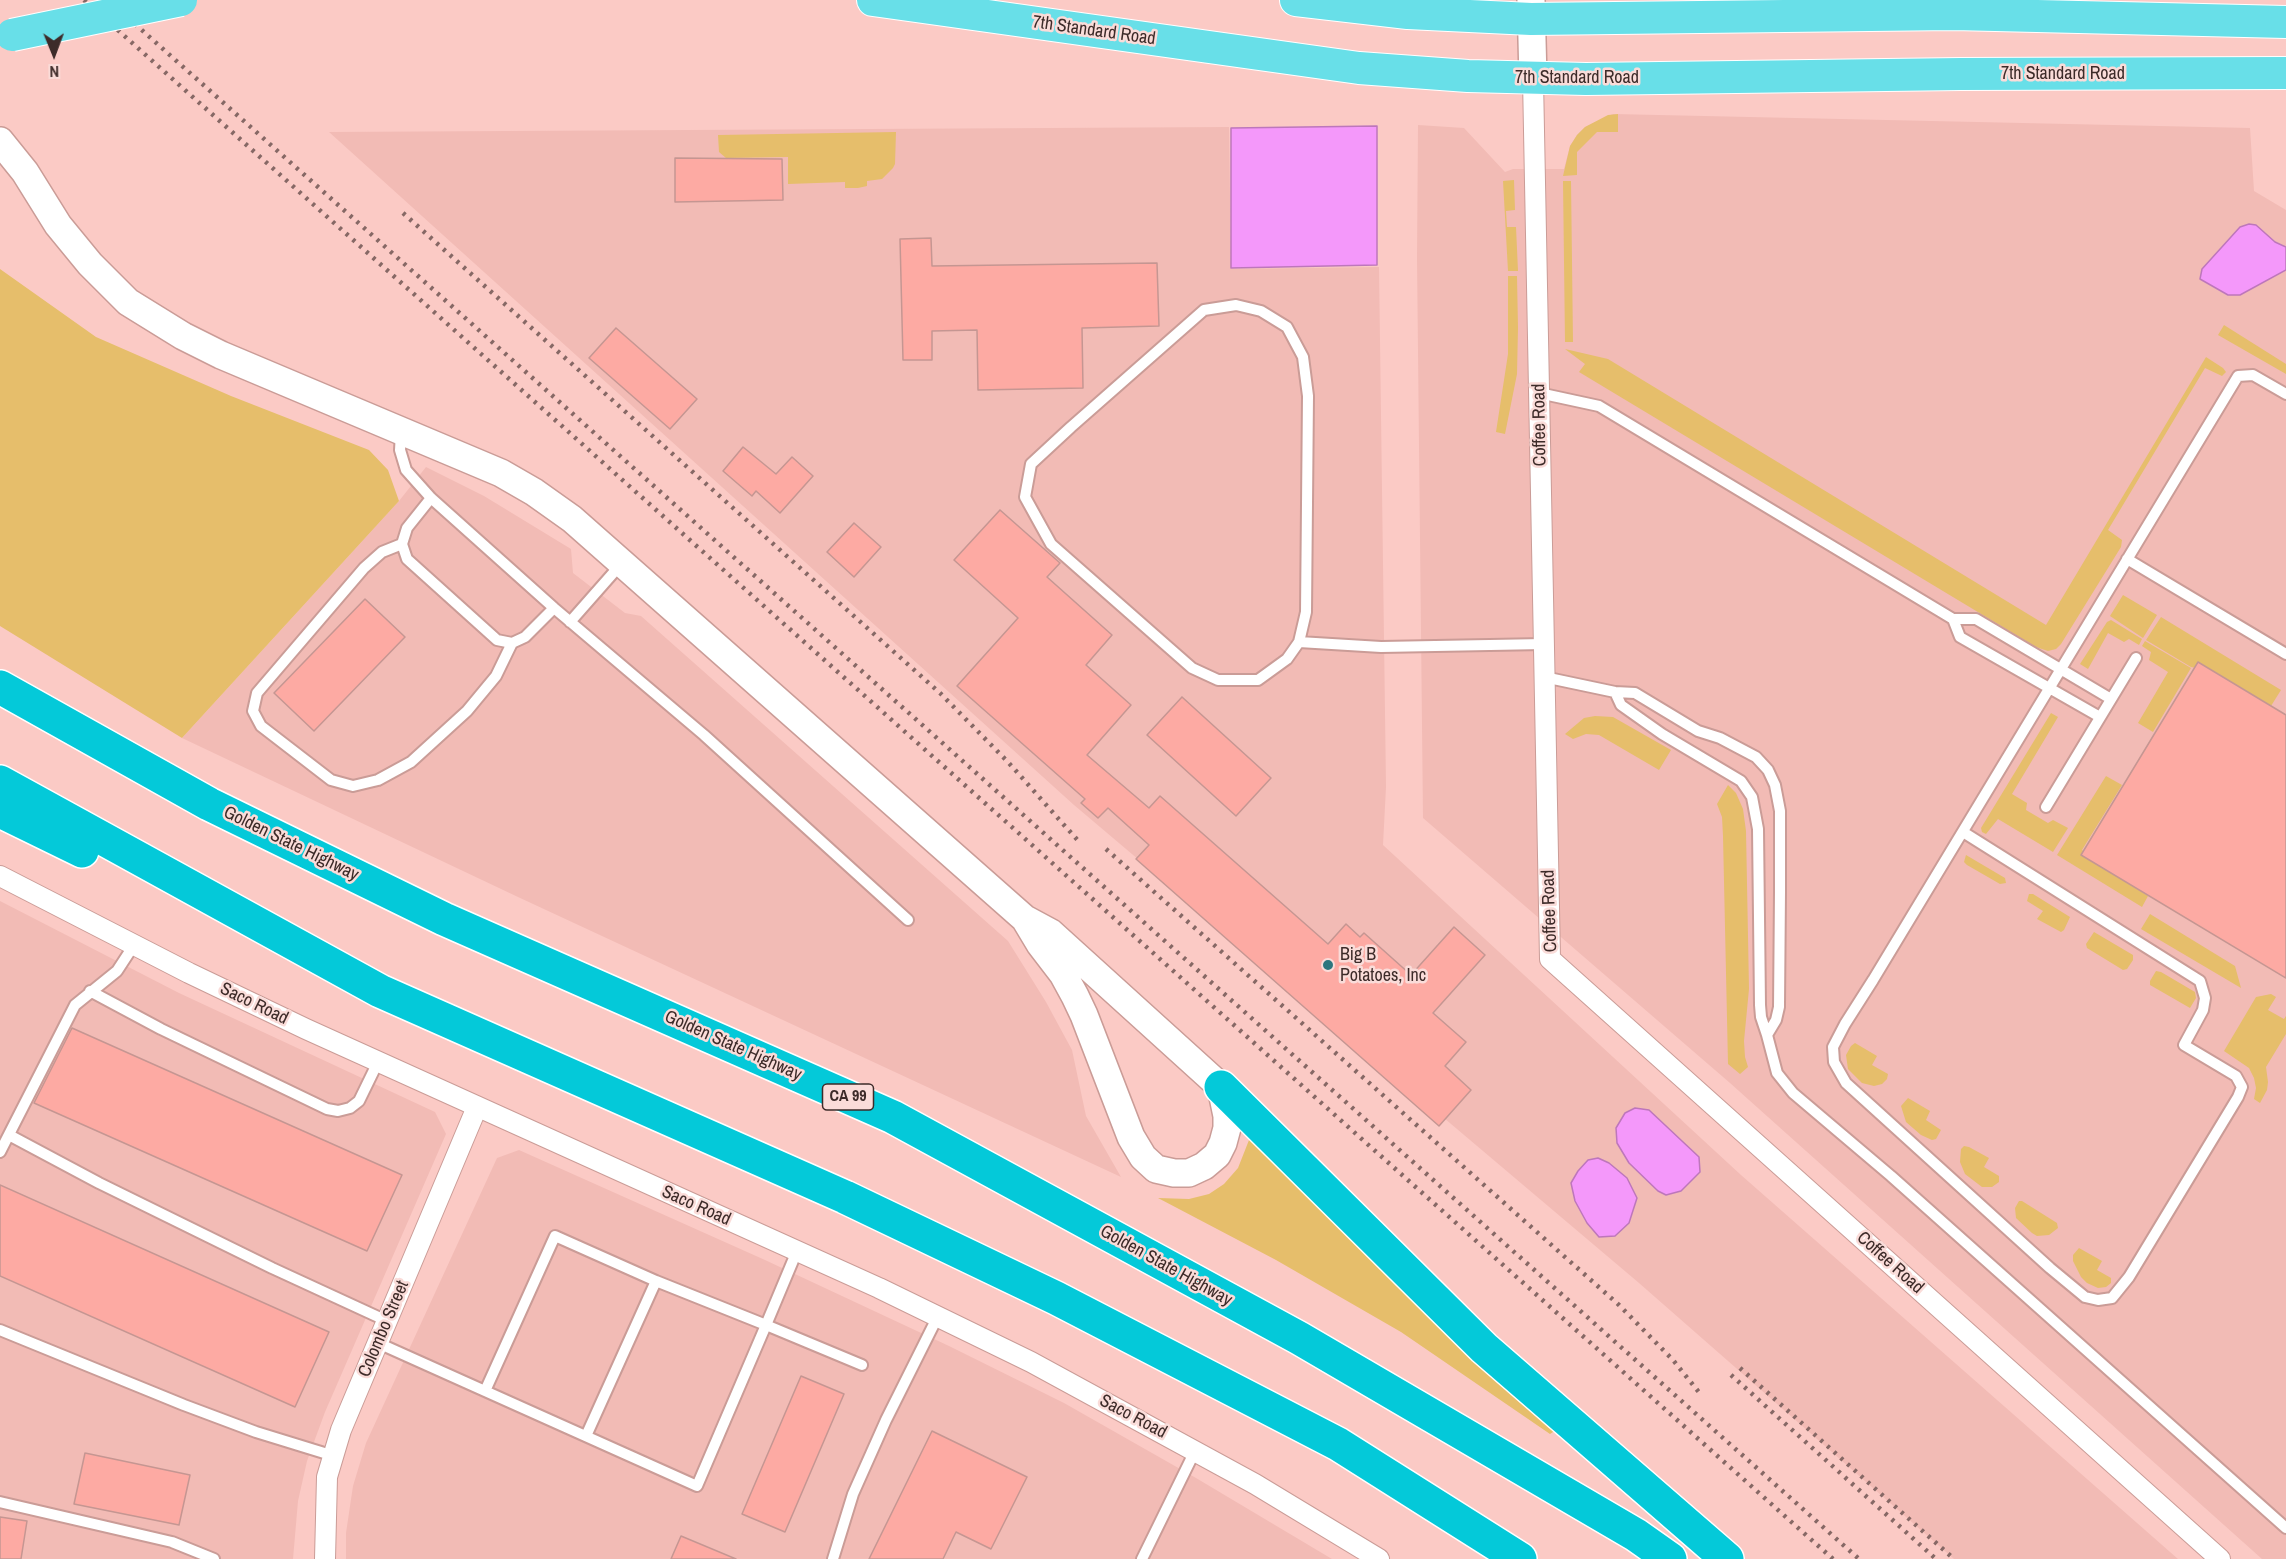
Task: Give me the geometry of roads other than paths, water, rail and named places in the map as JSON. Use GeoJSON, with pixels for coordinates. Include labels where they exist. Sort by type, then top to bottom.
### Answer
{"type":"FeatureCollection","features":[{"type":"Feature","properties":{"kind":"highway","name":"Golden State Highway"},"geometry":{"type":"LineString","coordinates":[[0,687],[209,804],[444,919],[893,1117],[1299,1338],[1636,1534],[1670,1559]]}},
{"type":"Feature","properties":{"kind":"highway"},"geometry":{"type":"LineString","coordinates":[[0,782],[380,991]]}},
{"type":"Feature","properties":{"kind":"highway"},"geometry":{"type":"LineString","coordinates":[[0,811],[282,947],[845,1197],[1056,1298],[1338,1444],[1520,1559]]}},
{"type":"Feature","properties":{"kind":"highway"},"geometry":{"type":"LineString","coordinates":[[1221,1087],[1484,1348],[1727,1559]]}},
{"type":"Feature","properties":{"kind":"main road"},"geometry":{"type":"LineString","coordinates":[[6,36],[181,0]]}},
{"type":"Feature","properties":{"kind":"main road","name":"7th Standard Road"},"geometry":{"type":"LineString","coordinates":[[873,0],[1408,73],[1533,79],[2286,73]]}},
{"type":"Feature","properties":{"kind":"main road"},"geometry":{"type":"LineString","coordinates":[[1296,0],[1408,13],[1531,10],[1954,14],[2286,22]]}},
{"type":"Feature","properties":{"kind":"main road","name":"Coffee Road"},"geometry":{"type":"LineString","coordinates":[[1531,10],[1533,79]]}},
{"type":"Feature","properties":{"kind":"main road"},"geometry":{"type":"LineString","coordinates":[[0,141],[25,172],[58,225],[90,264],[128,302],[183,336],[221,355],[501,473],[534,492],[572,519],[1025,919],[1051,933],[1221,1087],[1227,1122],[1223,1143],[1217,1155],[1204,1167],[1190,1173],[1173,1173],[1156,1169],[1143,1157],[1131,1137],[1075,996],[1063,974],[1040,944],[1025,919]]}},
{"type":"Feature","properties":{"kind":"street","name":"Coffee Road"},"geometry":{"type":"LineString","coordinates":[[1533,79],[1550,959],[2220,1559]]}},
{"type":"Feature","properties":{"kind":"street","name":"Saco Road"},"geometry":{"type":"LineString","coordinates":[[0,876],[134,945],[378,1062],[879,1288],[1031,1362],[1195,1451],[1379,1559]]}},
{"type":"Feature","properties":{"kind":"street","name":"Colombo Street"},"geometry":{"type":"LineString","coordinates":[[325,1559],[327,1477],[341,1430],[477,1107]]}},
{"type":"Feature","properties":{"kind":"lane"},"geometry":{"type":"LineString","coordinates":[[1236,305],[1261,311],[1287,327],[1304,357],[1308,396],[1306,612],[1299,642],[1287,659],[1258,680],[1218,680],[1192,668],[1052,544],[1025,497],[1031,464],[1204,310],[1236,305]]}},
{"type":"Feature","properties":{"kind":"lane"},"geometry":{"type":"LineString","coordinates":[[1963,832],[2200,981],[2205,998],[2203,1010],[2184,1045],[2236,1076],[2242,1086],[2238,1097],[2128,1277],[2112,1298],[2098,1300],[2085,1297],[2060,1276],[1846,1083],[1834,1062],[1833,1047],[2238,376],[2253,375],[2286,394]]}},
{"type":"Feature","properties":{"kind":"lane"},"geometry":{"type":"LineString","coordinates":[[1539,393],[1599,405],[1953,619],[1976,619],[2111,699]]}},
{"type":"Feature","properties":{"kind":"lane"},"geometry":{"type":"LineString","coordinates":[[401,430],[400,450],[406,470],[431,498],[570,622],[704,735],[908,920]]}},
{"type":"Feature","properties":{"kind":"lane"},"geometry":{"type":"LineString","coordinates":[[431,498],[406,528],[402,544],[407,560],[497,640],[512,643],[525,637],[554,608]]}},
{"type":"Feature","properties":{"kind":"lane"},"geometry":{"type":"LineString","coordinates":[[402,544],[382,552],[364,568],[257,693],[253,711],[261,726],[331,780],[353,786],[378,780],[411,762],[468,711],[496,676],[512,643]]}},
{"type":"Feature","properties":{"kind":"lane"},"geometry":{"type":"LineString","coordinates":[[2127,559],[2286,654]]}},
{"type":"Feature","properties":{"kind":"lane"},"geometry":{"type":"LineString","coordinates":[[570,622],[622,563]]}},
{"type":"Feature","properties":{"kind":"lane"},"geometry":{"type":"LineString","coordinates":[[1953,619],[1960,637],[2100,717]]}},
{"type":"Feature","properties":{"kind":"lane"},"geometry":{"type":"LineString","coordinates":[[1299,642],[1381,647],[1544,644]]}},
{"type":"Feature","properties":{"kind":"lane"},"geometry":{"type":"LineString","coordinates":[[2046,807],[2136,658]]}},
{"type":"Feature","properties":{"kind":"lane"},"geometry":{"type":"LineString","coordinates":[[1544,677],[1615,692],[1635,693],[1698,730],[1720,738],[1755,757],[1768,770],[1775,785],[1780,810],[1779,1007],[1776,1020],[1767,1035]]}},
{"type":"Feature","properties":{"kind":"lane"},"geometry":{"type":"LineString","coordinates":[[1615,692],[1621,705],[1662,734],[1741,781],[1752,796],[1758,829],[1761,1017],[1777,1072],[1793,1093],[1891,1176],[2286,1528]]}},
{"type":"Feature","properties":{"kind":"lane"},"geometry":{"type":"LineString","coordinates":[[0,1152],[75,1005],[117,971],[134,945]]}},
{"type":"Feature","properties":{"kind":"lane"},"geometry":{"type":"LineString","coordinates":[[90,991],[182,1039],[327,1109],[338,1111],[350,1108],[359,1101],[378,1062]]}},
{"type":"Feature","properties":{"kind":"lane"},"geometry":{"type":"LineString","coordinates":[[9,1135],[99,1183],[272,1268],[387,1321]]}},
{"type":"Feature","properties":{"kind":"lane"},"geometry":{"type":"LineString","coordinates":[[485,1391],[555,1236],[656,1281],[862,1365]]}},
{"type":"Feature","properties":{"kind":"lane"},"geometry":{"type":"LineString","coordinates":[[378,1343],[697,1486],[797,1251]]}},
{"type":"Feature","properties":{"kind":"lane"},"geometry":{"type":"LineString","coordinates":[[586,1436],[656,1281]]}},
{"type":"Feature","properties":{"kind":"lane"},"geometry":{"type":"LineString","coordinates":[[833,1559],[853,1494],[886,1420],[937,1318]]}},
{"type":"Feature","properties":{"kind":"lane"},"geometry":{"type":"LineString","coordinates":[[0,1330],[183,1405],[256,1432],[334,1456]]}},
{"type":"Feature","properties":{"kind":"lane"},"geometry":{"type":"LineString","coordinates":[[1142,1559],[1195,1451]]}},
{"type":"Feature","properties":{"kind":"lane"},"geometry":{"type":"LineString","coordinates":[[0,1502],[172,1542],[214,1559]]}},
{"type":"Feature","properties":{"kind":"railway"},"geometry":{"type":"LineString","coordinates":[[84,0],[1833,1559]]}},
{"type":"Feature","properties":{"kind":"railway"},"geometry":{"type":"LineString","coordinates":[[108,0],[1859,1559]]}},
{"type":"Feature","properties":{"kind":"railway"},"geometry":{"type":"LineString","coordinates":[[403,213],[940,693],[1008,762],[1081,844]]}},
{"type":"Feature","properties":{"kind":"railway"},"geometry":{"type":"LineString","coordinates":[[1106,849],[1619,1305],[1673,1360],[1702,1396]]}},
{"type":"Feature","properties":{"kind":"railway"},"geometry":{"type":"LineString","coordinates":[[1740,1368],[1954,1559]]}},
{"type":"Feature","properties":{"kind":"railway"},"geometry":{"type":"LineString","coordinates":[[1731,1375],[1936,1559]]}},
{"type":"Feature","properties":{"kind":"place","name":"Big B Potatoes, Inc"},"geometry":{"type":"Point","coordinates":[1328,965]}}]}
